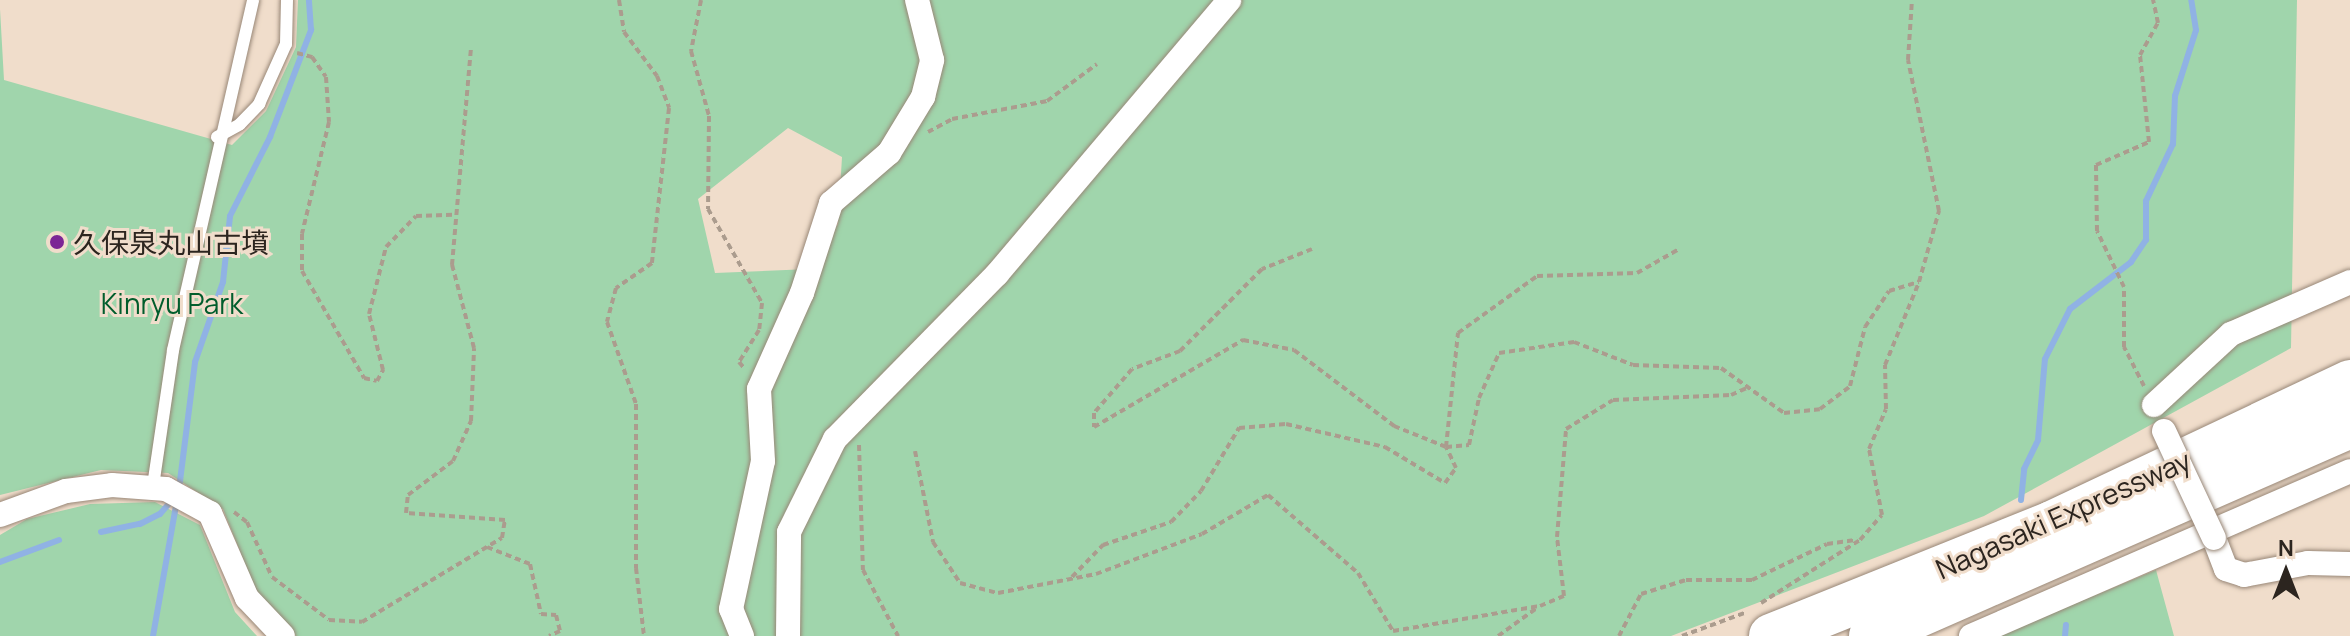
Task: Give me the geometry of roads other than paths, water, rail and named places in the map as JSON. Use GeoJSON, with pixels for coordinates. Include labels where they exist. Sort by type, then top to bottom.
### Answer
{"type":"FeatureCollection","features":[{"type":"Feature","properties":{"kind":"highway","name":"Nagasaki Expressway"},"geometry":{"type":"LineString","coordinates":[[1771,636],[2052,523],[2350,382]]}},
{"type":"Feature","properties":{"kind":"highway","name":"Nagasaki Expressway"},"geometry":{"type":"LineString","coordinates":[[1871,636],[2350,426]]}},
{"type":"Feature","properties":{"kind":"street"},"geometry":{"type":"LineString","coordinates":[[742,636],[731,609],[763,461],[759,389],[802,293],[831,203],[889,153],[923,97],[932,60],[917,0]]}},
{"type":"Feature","properties":{"kind":"street"},"geometry":{"type":"LineString","coordinates":[[788,636],[789,532],[835,439],[997,274],[1229,0]]}},
{"type":"Feature","properties":{"kind":"street"},"geometry":{"type":"LineString","coordinates":[[2154,405],[2231,334],[2350,282]]}},
{"type":"Feature","properties":{"kind":"street"},"geometry":{"type":"LineString","coordinates":[[2164,431],[2226,569],[2244,575],[2308,563],[2350,564]]}},
{"type":"Feature","properties":{"kind":"street"},"geometry":{"type":"LineString","coordinates":[[1971,636],[2350,471]]}},
{"type":"Feature","properties":{"kind":"street"},"geometry":{"type":"LineString","coordinates":[[0,515],[66,491],[160,488],[191,501],[210,513],[223,534],[247,598],[283,636]]}},
{"type":"Feature","properties":{"kind":"lane"},"geometry":{"type":"LineString","coordinates":[[160,488],[173,350],[217,137],[253,0]]}},
{"type":"Feature","properties":{"kind":"lane"},"geometry":{"type":"LineString","coordinates":[[217,137],[240,124],[259,104],[286,44],[287,0]]}},
{"type":"Feature","properties":{"kind":"waterway"},"geometry":{"type":"LineString","coordinates":[[179,489],[195,362],[223,282],[230,216],[270,137],[311,30],[309,0]]}},
{"type":"Feature","properties":{"kind":"waterway"},"geometry":{"type":"LineString","coordinates":[[2021,500],[2024,469],[2038,440],[2045,359],[2070,309],[2131,262],[2146,240],[2146,201],[2173,144],[2175,96],[2196,30],[2191,0]]}},
{"type":"Feature","properties":{"kind":"waterway"},"geometry":{"type":"LineString","coordinates":[[101,532],[140,524],[160,514],[173,499]]}},
{"type":"Feature","properties":{"kind":"waterway"},"geometry":{"type":"LineString","coordinates":[[153,636],[177,500]]}},
{"type":"Feature","properties":{"kind":"waterway"},"geometry":{"type":"LineString","coordinates":[[0,562],[59,540]]}},
{"type":"Feature","properties":{"kind":"waterway"},"geometry":{"type":"LineString","coordinates":[[2065,636],[2066,625]]}},
{"type":"Feature","properties":{"kind":"place","name":"久保泉丸山古墳"},"geometry":{"type":"Point","coordinates":[57,242]}},
{"type":"Feature","properties":{"kind":"park label","name":"Kinryu Park"},"geometry":{"type":"Point","coordinates":[172,303]}}]}
